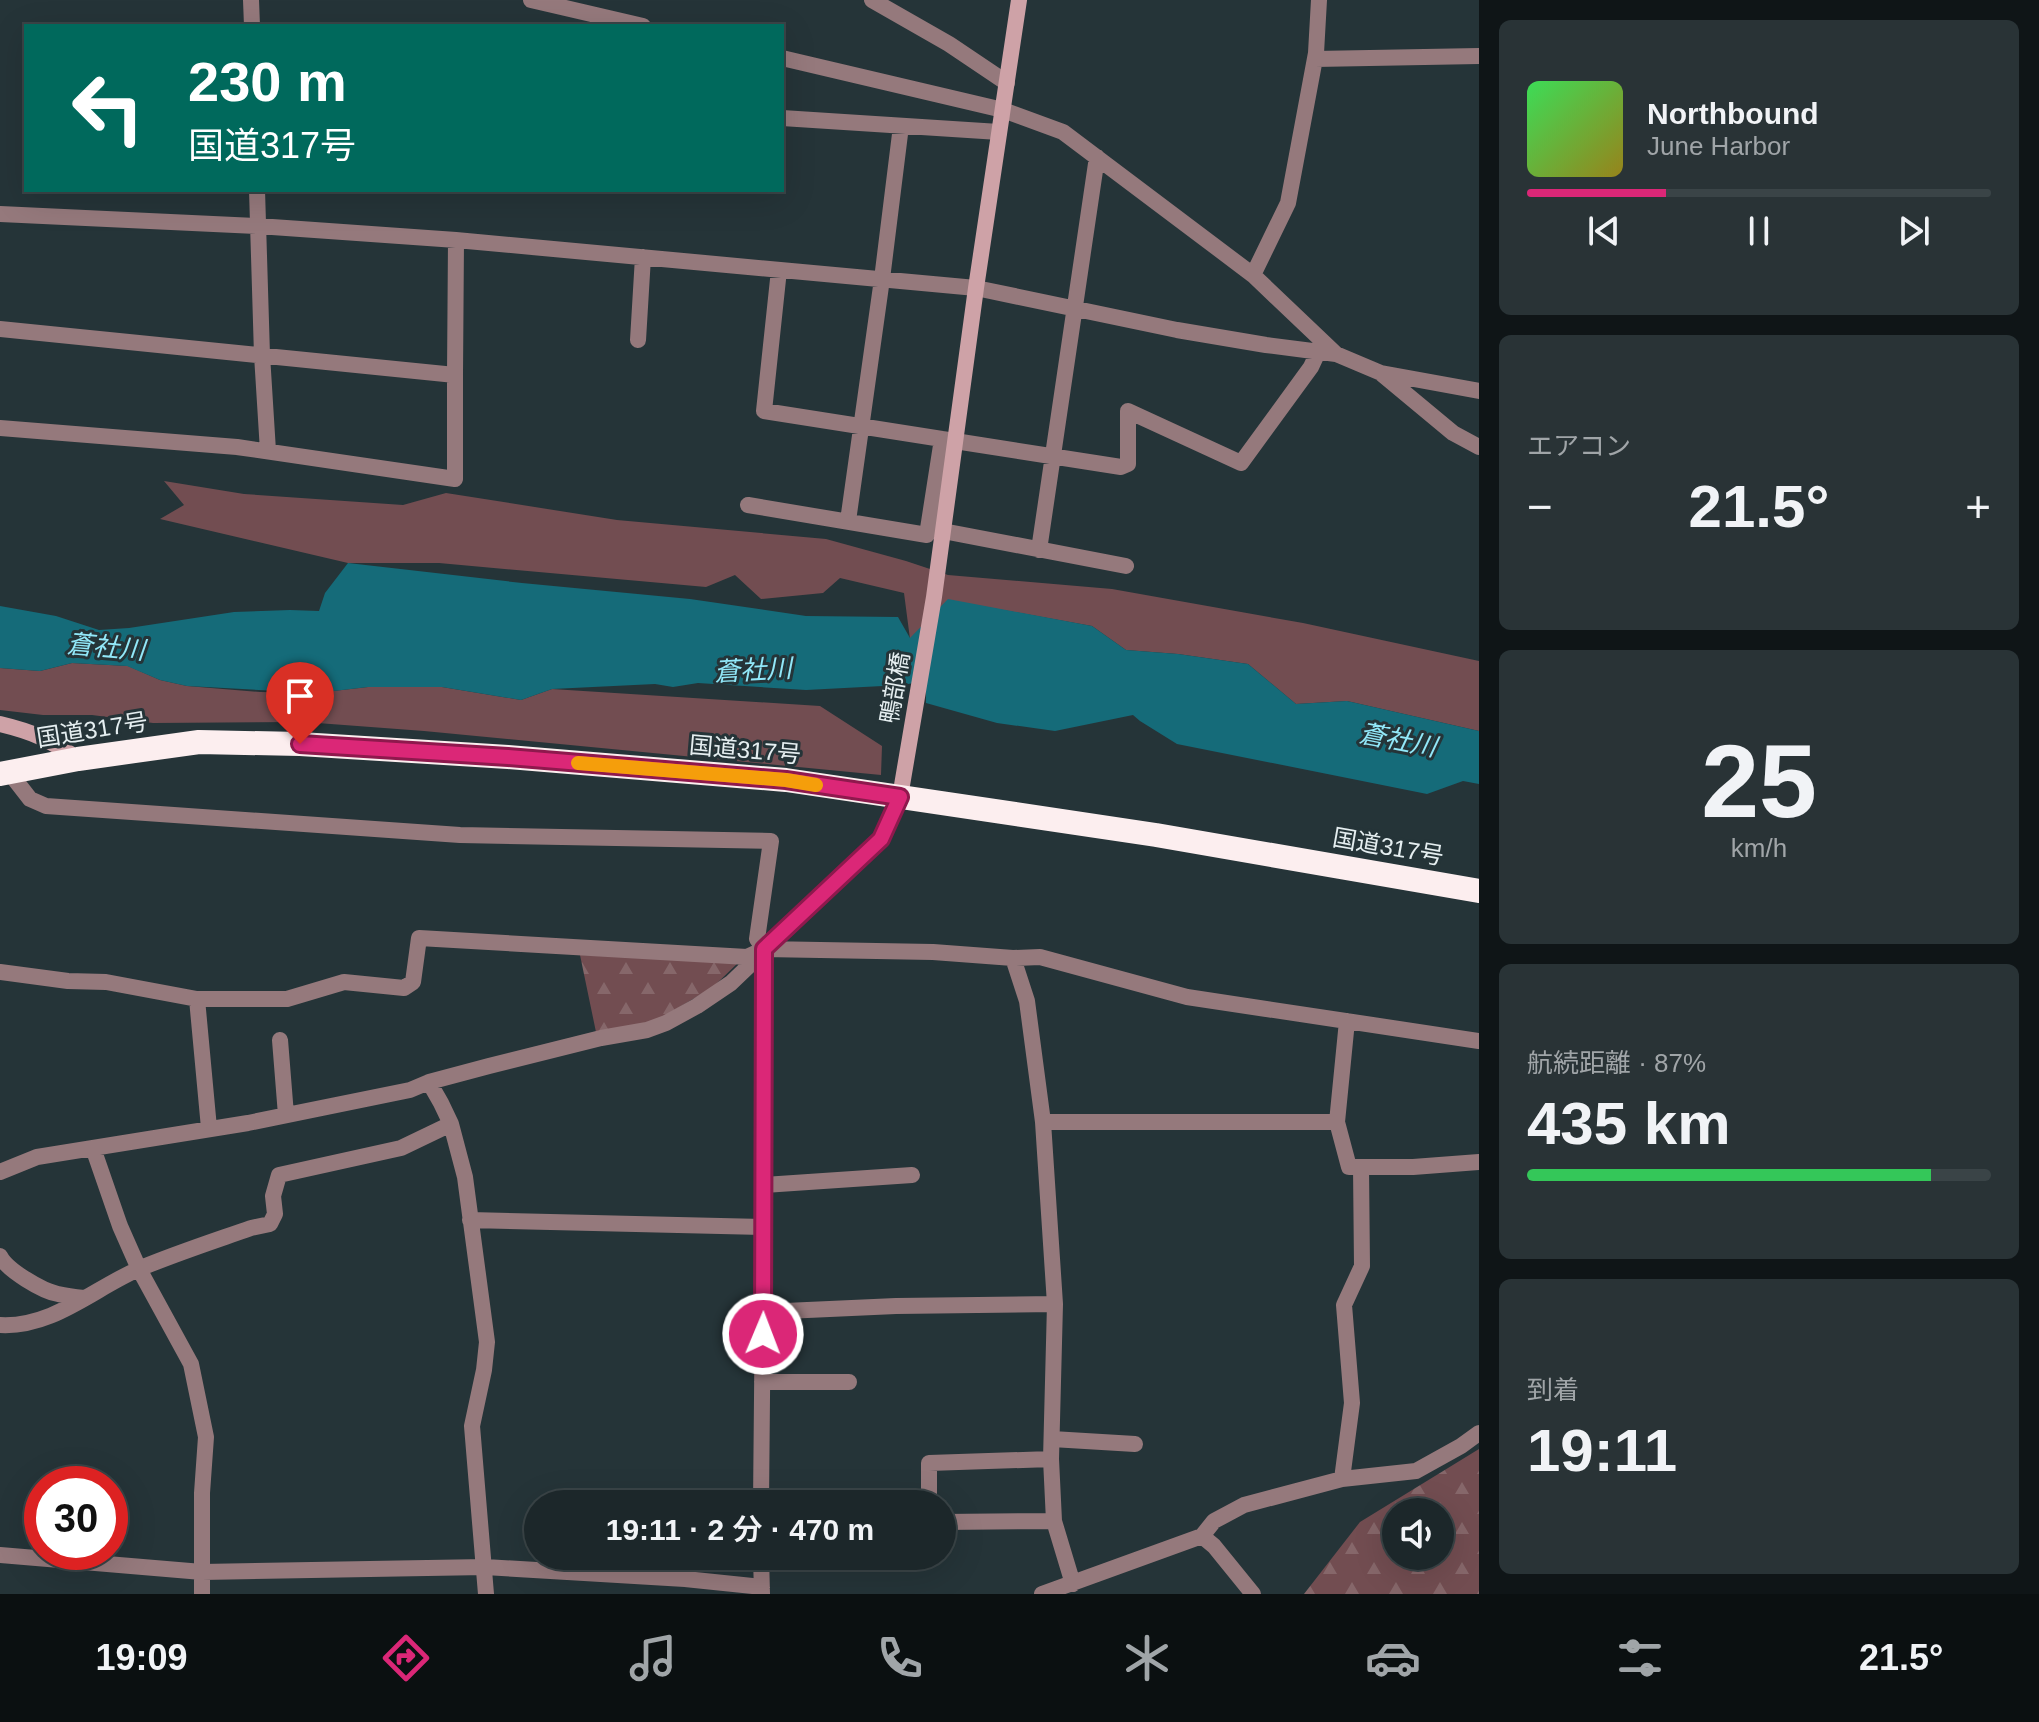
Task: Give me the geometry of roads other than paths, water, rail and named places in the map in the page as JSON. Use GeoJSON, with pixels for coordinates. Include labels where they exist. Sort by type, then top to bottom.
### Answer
{"type":"FeatureCollection","features":[{"type":"Feature","properties":{"kind":"highway","name":"国道317号"},"geometry":{"type":"LineString","coordinates":[[5,773],[199,742],[300,744],[508,757],[901,792],[988,812],[1171,837],[1479,891]]}},
{"type":"Feature","properties":{"kind":"street"},"geometry":{"type":"LineString","coordinates":[[251,0],[252,24]]}},
{"type":"Feature","properties":{"kind":"street"},"geometry":{"type":"LineString","coordinates":[[531,0],[634,24]]}},
{"type":"Feature","properties":{"kind":"street"},"geometry":{"type":"LineString","coordinates":[[872,0],[949,44],[1007,83]]}},
{"type":"Feature","properties":{"kind":"street","name":"鴨部橋"},"geometry":{"type":"LineString","coordinates":[[901,792],[943,531],[948,441],[976,288],[1019,0]]}},
{"type":"Feature","properties":{"kind":"street"},"geometry":{"type":"LineString","coordinates":[[1253,275],[1288,203],[1315,59],[1319,0]]}},
{"type":"Feature","properties":{"kind":"street"},"geometry":{"type":"LineString","coordinates":[[1315,59],[1479,56]]}},
{"type":"Feature","properties":{"kind":"street"},"geometry":{"type":"LineString","coordinates":[[784,58],[1003,110],[1063,132],[1253,275],[1336,354]]}},
{"type":"Feature","properties":{"kind":"street"},"geometry":{"type":"LineString","coordinates":[[784,118],[999,132]]}},
{"type":"Feature","properties":{"kind":"street"},"geometry":{"type":"LineString","coordinates":[[848,521],[901,126]]}},
{"type":"Feature","properties":{"kind":"street"},"geometry":{"type":"LineString","coordinates":[[1039,550],[1097,157]]}},
{"type":"Feature","properties":{"kind":"street"},"geometry":{"type":"LineString","coordinates":[[257,192],[268,451]]}},
{"type":"Feature","properties":{"kind":"street"},"geometry":{"type":"LineString","coordinates":[[0,214],[258,226],[456,240],[976,288],[1177,330],[1336,354],[1381,373],[1479,391]]}},
{"type":"Feature","properties":{"kind":"street"},"geometry":{"type":"LineString","coordinates":[[0,428],[237,447],[455,479],[456,240]]}},
{"type":"Feature","properties":{"kind":"street"},"geometry":{"type":"LineString","coordinates":[[638,340],[643,257]]}},
{"type":"Feature","properties":{"kind":"street"},"geometry":{"type":"LineString","coordinates":[[779,270],[764,411],[1053,457],[1121,467],[1128,464],[1128,411],[1241,463],[1311,367],[1318,352]]}},
{"type":"Feature","properties":{"kind":"street"},"geometry":{"type":"LineString","coordinates":[[0,329],[455,375]]}},
{"type":"Feature","properties":{"kind":"street"},"geometry":{"type":"LineString","coordinates":[[1381,373],[1453,433],[1479,447]]}},
{"type":"Feature","properties":{"kind":"street"},"geometry":{"type":"LineString","coordinates":[[748,505],[927,535],[948,441]]}},
{"type":"Feature","properties":{"kind":"street"},"geometry":{"type":"LineString","coordinates":[[943,531],[1126,566]]}},
{"type":"Feature","properties":{"kind":"street"},"geometry":{"type":"LineString","coordinates":[[0,724],[48,739],[78,759]]}},
{"type":"Feature","properties":{"kind":"street"},"geometry":{"type":"LineString","coordinates":[[5,773],[30,799],[46,806],[460,835],[771,841],[757,939],[764,949],[761,1490]]}},
{"type":"Feature","properties":{"kind":"street"},"geometry":{"type":"LineString","coordinates":[[0,1172],[37,1157],[286,1115],[410,1090],[429,1082],[666,1023],[731,983],[881,839],[901,792]]}},
{"type":"Feature","properties":{"kind":"street"},"geometry":{"type":"LineString","coordinates":[[0,972],[68,981],[106,982],[197,999],[287,999],[344,982],[404,988],[413,982],[419,938],[747,957],[764,949],[933,952],[1040,957],[1187,997],[1479,1041]]}},
{"type":"Feature","properties":{"kind":"street"},"geometry":{"type":"LineString","coordinates":[[1013,958],[1027,1001],[1043,1122],[1055,1304],[1051,1459],[1054,1521],[1073,1584]]}},
{"type":"Feature","properties":{"kind":"street"},"geometry":{"type":"LineString","coordinates":[[197,999],[209,1128]]}},
{"type":"Feature","properties":{"kind":"street"},"geometry":{"type":"LineString","coordinates":[[1347,1021],[1337,1122],[1349,1167],[1413,1167],[1479,1162]]}},
{"type":"Feature","properties":{"kind":"street"},"geometry":{"type":"LineString","coordinates":[[280,1040],[286,1115]]}},
{"type":"Feature","properties":{"kind":"street"},"geometry":{"type":"LineString","coordinates":[[429,1082],[451,1124],[465,1177],[487,1342],[472,1426],[486,1594]]}},
{"type":"Feature","properties":{"kind":"street"},"geometry":{"type":"LineString","coordinates":[[1043,1122],[1337,1122]]}},
{"type":"Feature","properties":{"kind":"street"},"geometry":{"type":"LineString","coordinates":[[0,1325],[47,1319],[139,1269],[270,1224],[275,1214],[273,1196],[279,1175],[401,1148],[451,1124]]}},
{"type":"Feature","properties":{"kind":"street"},"geometry":{"type":"LineString","coordinates":[[93,1148],[120,1226],[139,1269],[191,1364],[206,1437],[202,1493],[202,1594]]}},
{"type":"Feature","properties":{"kind":"street"},"geometry":{"type":"LineString","coordinates":[[1342,1479],[1352,1403],[1344,1305],[1362,1266],[1361,1167]]}},
{"type":"Feature","properties":{"kind":"street"},"geometry":{"type":"LineString","coordinates":[[764,1185],[912,1175]]}},
{"type":"Feature","properties":{"kind":"street"},"geometry":{"type":"LineString","coordinates":[[470,1220],[763,1227]]}},
{"type":"Feature","properties":{"kind":"street"},"geometry":{"type":"LineString","coordinates":[[0,1256],[12,1271],[54,1294],[84,1298]]}},
{"type":"Feature","properties":{"kind":"street"},"geometry":{"type":"LineString","coordinates":[[763,1312],[1055,1304]]}},
{"type":"Feature","properties":{"kind":"street"},"geometry":{"type":"LineString","coordinates":[[762,1382],[849,1382]]}},
{"type":"Feature","properties":{"kind":"street"},"geometry":{"type":"LineString","coordinates":[[1042,1594],[1202,1536],[1214,1521],[1244,1505],[1342,1479],[1416,1471],[1479,1433]]}},
{"type":"Feature","properties":{"kind":"street"},"geometry":{"type":"LineString","coordinates":[[1052,1439],[1135,1444]]}},
{"type":"Feature","properties":{"kind":"street"},"geometry":{"type":"LineString","coordinates":[[929,1490],[929,1463],[1051,1459]]}},
{"type":"Feature","properties":{"kind":"street"},"geometry":{"type":"LineString","coordinates":[[956,1522],[1054,1521]]}},
{"type":"Feature","properties":{"kind":"street"},"geometry":{"type":"LineString","coordinates":[[1202,1536],[1214,1546],[1253,1594]]}},
{"type":"Feature","properties":{"kind":"street"},"geometry":{"type":"LineString","coordinates":[[0,1555],[202,1572],[485,1567],[685,1579],[762,1590],[761,1570]]}},
{"type":"Feature","properties":{"kind":"water","name":"蒼社川"},"geometry":{"type":"Polygon","coordinates":[[[348,563],[690,599],[806,616],[898,617],[910,638],[948,599],[1092,626],[1126,650],[1248,664],[1296,704],[1347,701],[1479,731],[1479,784],[1463,781],[1427,794],[1177,744],[1133,715],[1055,731],[997,723],[926,703],[926,681],[806,690],[698,683],[673,687],[655,684],[552,689],[521,700],[442,687],[368,687],[316,693],[187,686],[160,680],[127,666],[72,663],[40,671],[0,668],[0,606],[56,616],[99,630],[234,612],[319,611],[325,593],[348,563]]]}}]}
